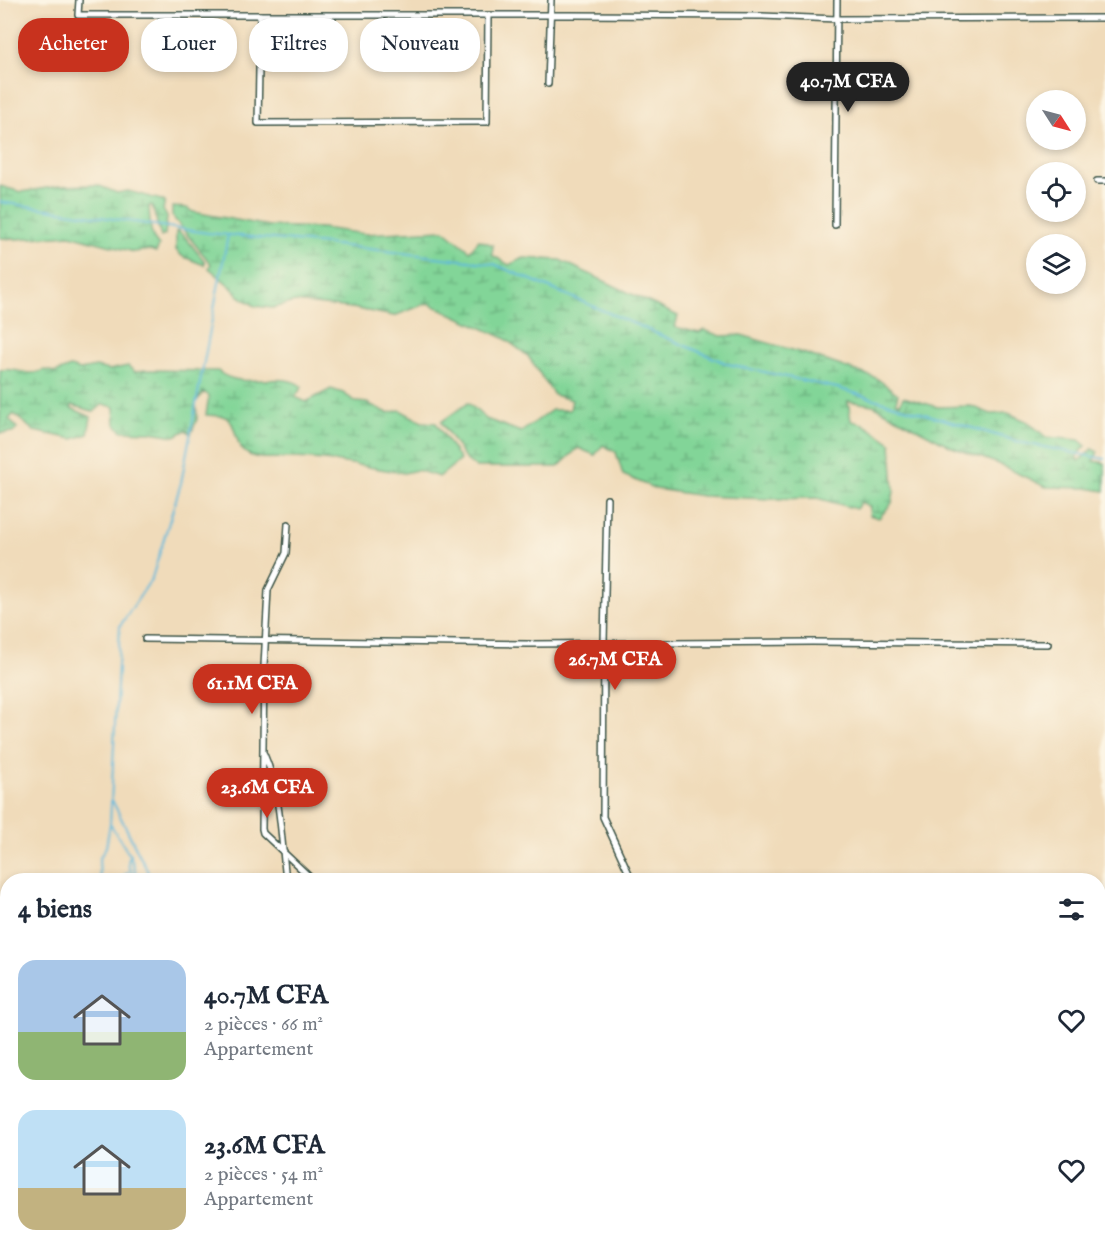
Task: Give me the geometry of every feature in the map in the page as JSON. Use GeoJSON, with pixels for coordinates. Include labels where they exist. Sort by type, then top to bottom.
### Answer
{"type":"FeatureCollection","features":[{"type":"Feature","properties":{"kind":"street"},"geometry":{"type":"LineString","coordinates":[[79,0],[78,15],[1105,18]]}},
{"type":"Feature","properties":{"kind":"street"},"geometry":{"type":"LineString","coordinates":[[548,84],[550,0]]}},
{"type":"Feature","properties":{"kind":"street"},"geometry":{"type":"LineString","coordinates":[[836,225],[837,0]]}},
{"type":"Feature","properties":{"kind":"street"},"geometry":{"type":"LineString","coordinates":[[260,15],[258,123],[487,122],[488,15]]}},
{"type":"Feature","properties":{"kind":"street"},"geometry":{"type":"LineString","coordinates":[[1097,181],[1105,181]]}},
{"type":"Feature","properties":{"kind":"street"},"geometry":{"type":"LineString","coordinates":[[607,499],[603,817],[629,873]]}},
{"type":"Feature","properties":{"kind":"street"},"geometry":{"type":"LineString","coordinates":[[288,524],[286,553],[268,590],[262,829],[306,873]]}},
{"type":"Feature","properties":{"kind":"street"},"geometry":{"type":"LineString","coordinates":[[145,639],[529,644],[812,642],[1048,644]]}},
{"type":"Feature","properties":{"kind":"street"},"geometry":{"type":"LineString","coordinates":[[263,753],[271,770],[275,790],[285,873]]}},
{"type":"Feature","properties":{"kind":"green space"},"geometry":{"type":"Polygon","coordinates":[[[97,185],[117,193],[128,191],[165,201],[163,210],[167,217],[165,235],[161,237],[152,205],[149,206],[152,233],[159,246],[156,252],[150,250],[134,252],[70,235],[0,238],[0,186],[21,192],[60,186],[97,185]]]}},
{"type":"Feature","properties":{"kind":"green space"},"geometry":{"type":"Polygon","coordinates":[[[172,207],[187,208],[193,212],[269,226],[322,228],[365,234],[444,230],[470,251],[479,240],[493,245],[492,255],[509,265],[523,258],[560,260],[678,316],[675,327],[699,333],[704,330],[721,336],[741,335],[806,354],[876,378],[898,394],[896,402],[900,404],[903,397],[938,407],[971,406],[991,414],[1008,413],[1028,422],[1046,437],[1079,440],[1086,446],[1076,457],[1079,461],[1092,449],[1098,452],[1093,461],[1105,463],[1105,491],[1046,487],[996,463],[952,447],[873,405],[848,401],[851,421],[863,424],[891,443],[894,491],[892,503],[879,518],[869,515],[870,507],[861,502],[856,509],[817,498],[768,499],[703,496],[656,489],[623,475],[616,452],[603,445],[595,455],[578,448],[558,467],[476,467],[465,459],[441,422],[468,403],[486,419],[521,432],[552,410],[570,410],[572,400],[554,395],[528,356],[504,338],[428,303],[394,316],[352,308],[295,302],[272,308],[255,306],[239,296],[209,268],[211,264],[172,216],[172,207]]]}},
{"type":"Feature","properties":{"kind":"green space"},"geometry":{"type":"Polygon","coordinates":[[[178,231],[205,262],[204,265],[182,256],[176,250],[176,232],[178,231]]]}},
{"type":"Feature","properties":{"kind":"green space"},"geometry":{"type":"Polygon","coordinates":[[[128,366],[135,372],[145,370],[218,371],[239,380],[285,380],[302,387],[295,397],[306,402],[331,389],[343,393],[356,402],[367,403],[388,413],[400,410],[422,422],[436,423],[460,460],[439,477],[417,470],[404,473],[315,459],[256,457],[248,454],[240,446],[229,420],[223,416],[206,415],[209,396],[204,392],[196,402],[197,419],[191,434],[186,430],[175,436],[122,431],[115,424],[114,407],[103,404],[94,412],[72,405],[71,408],[91,417],[88,434],[73,439],[34,431],[14,414],[9,419],[17,428],[14,432],[0,433],[0,370],[34,373],[47,370],[55,373],[70,367],[80,370],[96,367],[109,370],[128,366]]]}},
{"type":"Feature","properties":{"kind":"waterway"},"geometry":{"type":"LineString","coordinates":[[0,202],[208,233],[327,244],[494,264],[728,364],[837,388],[1023,443],[1105,459]]}},
{"type":"Feature","properties":{"kind":"waterway"},"geometry":{"type":"LineString","coordinates":[[100,873],[99,859],[106,847],[110,824],[120,626],[152,578],[181,483],[228,235]]}},
{"type":"Feature","properties":{"kind":"waterway"},"geometry":{"type":"LineString","coordinates":[[112,800],[148,873]]}},
{"type":"Feature","properties":{"kind":"waterway"},"geometry":{"type":"LineString","coordinates":[[110,824],[131,858],[136,873]]}},
{"type":"Feature","properties":{"kind":"waterway"},"geometry":{"type":"LineString","coordinates":[[130,855],[128,862],[132,873]]}}]}
